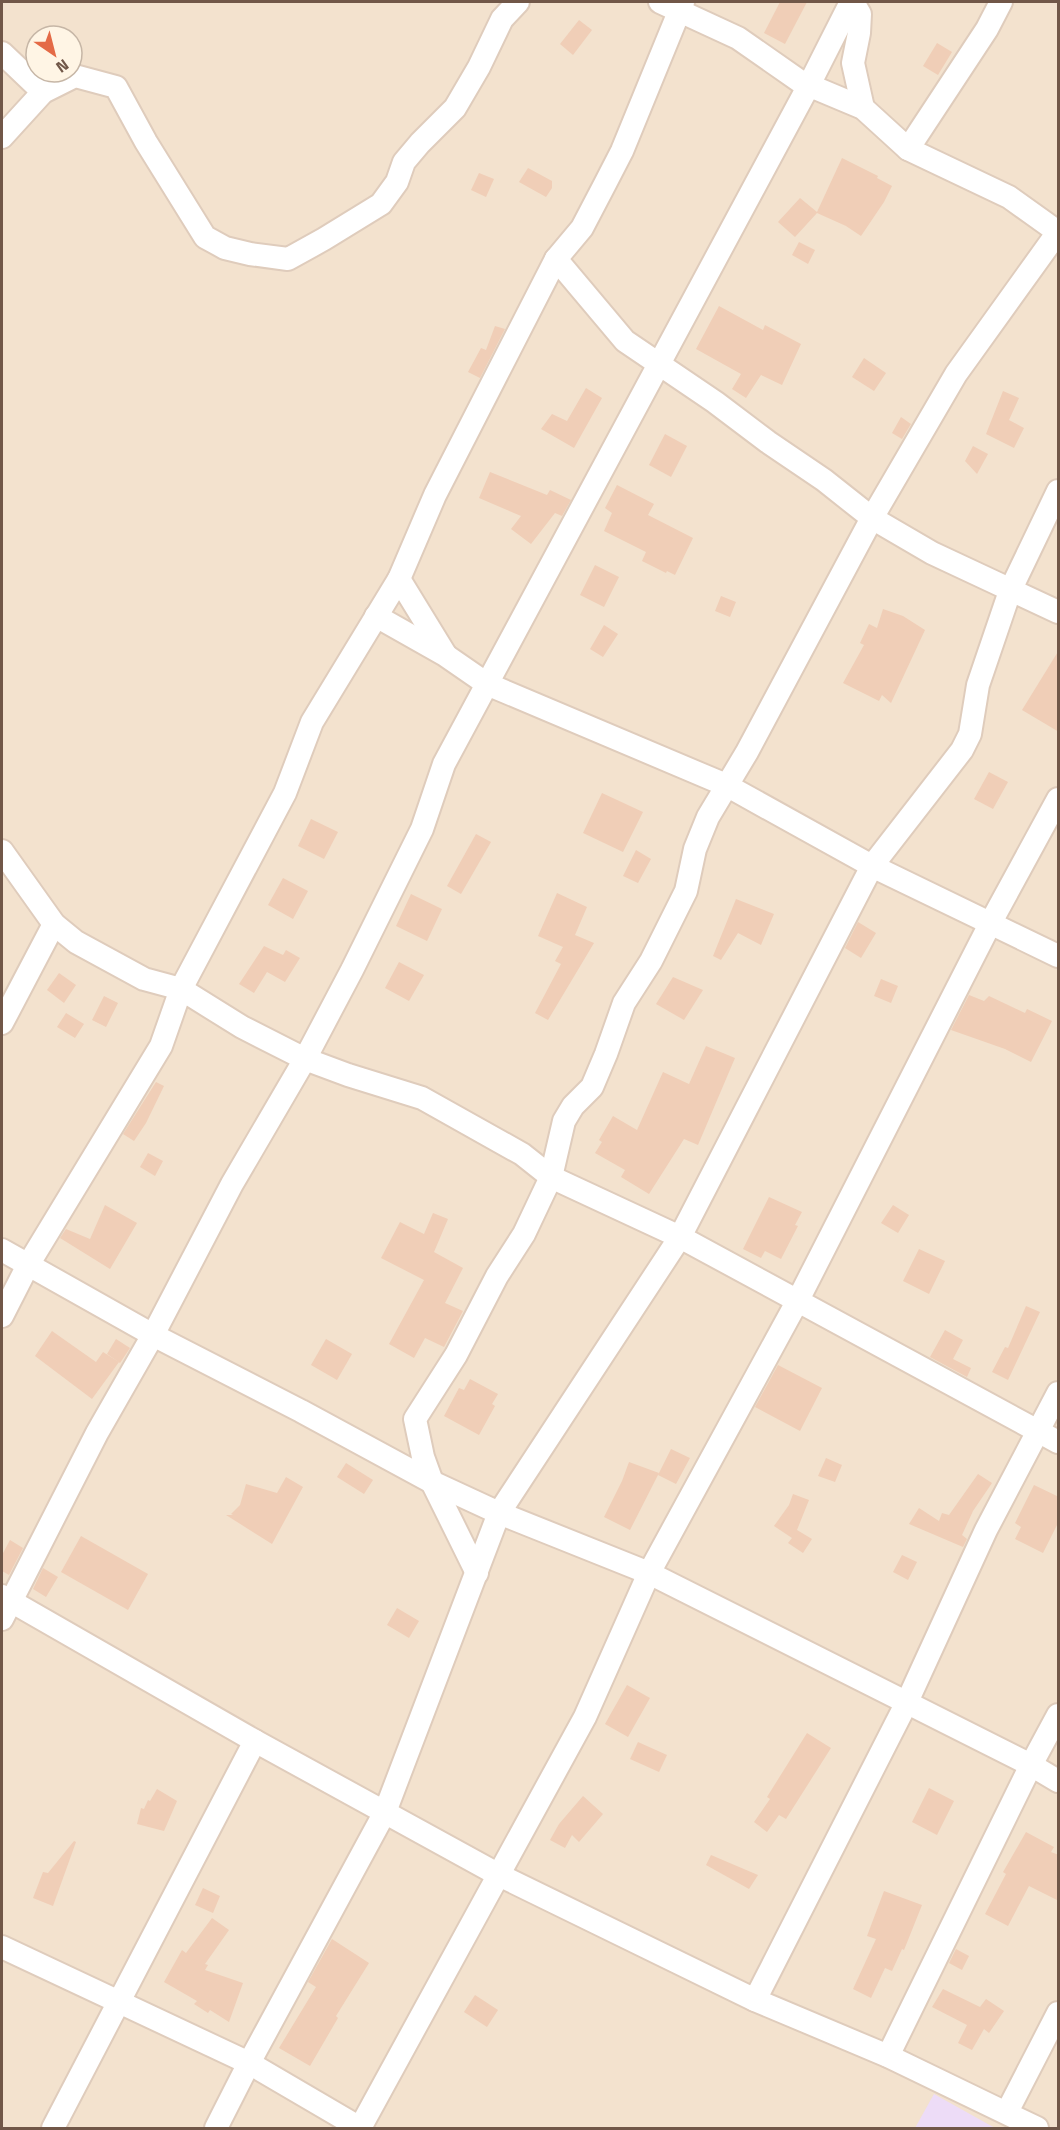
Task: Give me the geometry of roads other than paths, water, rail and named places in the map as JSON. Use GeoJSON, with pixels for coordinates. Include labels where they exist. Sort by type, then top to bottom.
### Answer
{"type":"FeatureCollection","features":[{"type":"Feature","properties":{"kind":"street"},"geometry":{"type":"LineString","coordinates":[[2,137],[43,92],[75,76],[116,87],[146,142],[205,237],[225,248],[288,259],[381,204],[397,182],[404,162],[420,142],[455,108],[479,67],[502,19],[518,2]]}},
{"type":"Feature","properties":{"kind":"street"},"geometry":{"type":"LineString","coordinates":[[863,108],[853,63],[860,14],[852,2],[444,764],[422,829],[352,970],[232,1184],[153,1335],[4,1605],[499,1875],[754,2000],[888,2056],[1037,2128]]}},
{"type":"Feature","properties":{"kind":"street"},"geometry":{"type":"LineString","coordinates":[[908,149],[987,29],[1001,2]]}},
{"type":"Feature","properties":{"kind":"street"},"geometry":{"type":"LineString","coordinates":[[2,1316],[28,1265],[161,1046],[181,989],[285,793],[312,722],[399,579],[435,495],[556,259],[582,228],[622,151],[674,4],[738,38],[801,82],[863,108],[908,149],[1009,197],[1058,232],[956,374],[872,518],[747,753],[708,816],[695,849],[686,891],[651,961],[624,1003],[592,1087],[573,1106],[564,1121],[551,1177],[524,1234],[497,1276],[456,1355],[415,1419],[423,1457],[432,1482],[477,1573]]}},
{"type":"Feature","properties":{"kind":"street"},"geometry":{"type":"LineString","coordinates":[[2,53],[43,92]]}},
{"type":"Feature","properties":{"kind":"street"},"geometry":{"type":"LineString","coordinates":[[556,259],[625,341],[824,480],[872,518],[932,553],[1059,612]]}},
{"type":"Feature","properties":{"kind":"street"},"geometry":{"type":"LineString","coordinates":[[216,2128],[385,1812],[500,1513],[680,1237],[872,866],[962,750],[970,734],[978,685],[1010,591],[1059,491]]}},
{"type":"Feature","properties":{"kind":"street"},"geometry":{"type":"LineString","coordinates":[[399,579],[445,655]]}},
{"type":"Feature","properties":{"kind":"street"},"geometry":{"type":"LineString","coordinates":[[376,616],[445,655],[487,684],[726,785],[872,866],[1059,956]]}},
{"type":"Feature","properties":{"kind":"street"},"geometry":{"type":"LineString","coordinates":[[2,1947],[249,2063],[360,2128],[585,1717],[649,1573],[798,1300],[991,922],[1059,799]]}},
{"type":"Feature","properties":{"kind":"street"},"geometry":{"type":"LineString","coordinates":[[2,851],[54,924],[76,942],[144,979],[181,989],[243,1027],[304,1059],[422,1098],[522,1154],[551,1177],[680,1237],[1059,1442]]}},
{"type":"Feature","properties":{"kind":"street"},"geometry":{"type":"LineString","coordinates":[[2,1023],[54,924]]}},
{"type":"Feature","properties":{"kind":"street"},"geometry":{"type":"LineString","coordinates":[[2,1250],[153,1335],[432,1482],[500,1513],[649,1573],[1059,1781]]}},
{"type":"Feature","properties":{"kind":"street"},"geometry":{"type":"LineString","coordinates":[[754,2000],[907,1702],[986,1530],[1059,1393]]}},
{"type":"Feature","properties":{"kind":"street"},"geometry":{"type":"LineString","coordinates":[[888,2056],[1031,1765],[1059,1714]]}},
{"type":"Feature","properties":{"kind":"street"},"geometry":{"type":"LineString","coordinates":[[53,2128],[255,1741]]}},
{"type":"Feature","properties":{"kind":"street"},"geometry":{"type":"LineString","coordinates":[[1007,2112],[1059,2013]]}}]}
